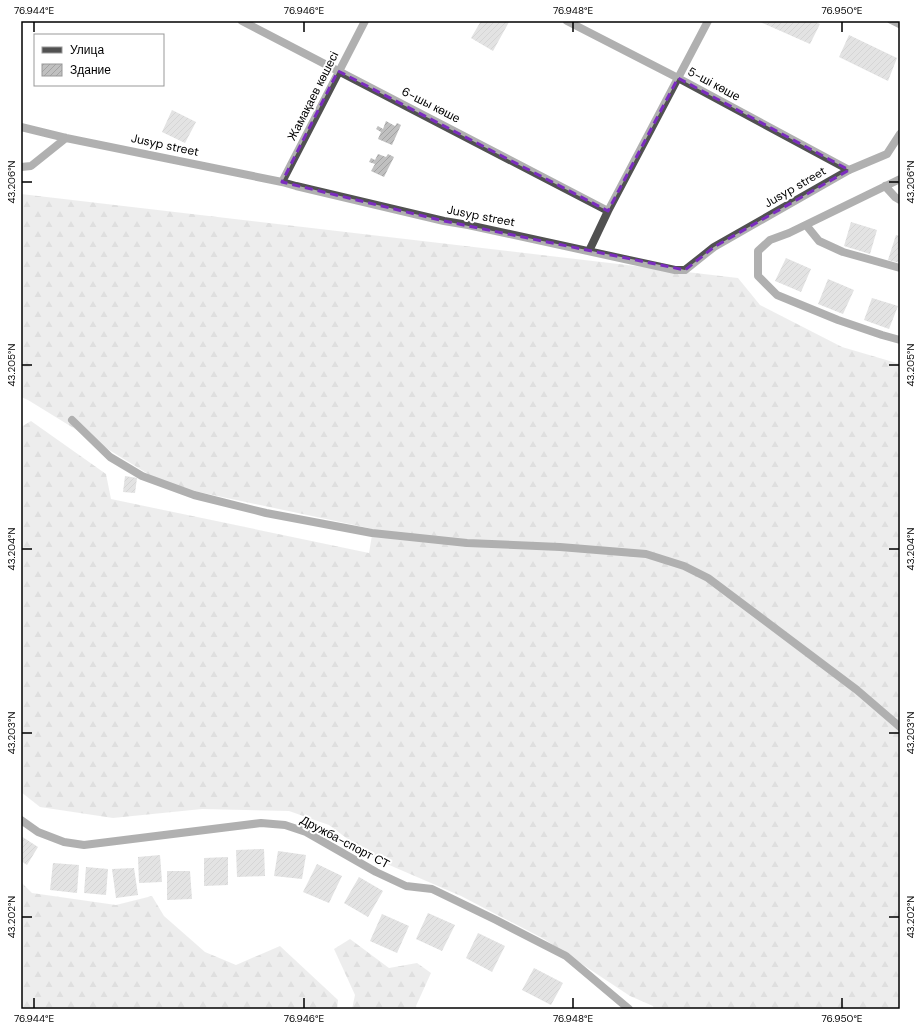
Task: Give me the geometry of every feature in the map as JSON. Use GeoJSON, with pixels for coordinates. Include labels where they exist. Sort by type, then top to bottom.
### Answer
{"type":"FeatureCollection","features":[{"type":"Feature","properties":{"kind":"street","name":"6-шы көше"},"geometry":{"type":"LineString","coordinates":[[242,21],[608,211]]}},
{"type":"Feature","properties":{"kind":"street","name":"Жамақаев көшесі"},"geometry":{"type":"LineString","coordinates":[[282,182],[365,21]]}},
{"type":"Feature","properties":{"kind":"street","name":"5-ші көше"},"geometry":{"type":"LineString","coordinates":[[567,21],[678,78],[850,170]]}},
{"type":"Feature","properties":{"kind":"street"},"geometry":{"type":"LineString","coordinates":[[589,251],[608,211],[708,21]]}},
{"type":"Feature","properties":{"kind":"street","name":"Jusyp street"},"geometry":{"type":"LineString","coordinates":[[21,127],[66,138],[282,182],[444,221],[675,270],[685,270],[714,247],[850,170],[887,154],[900,134]]}},
{"type":"Feature","properties":{"kind":"street"},"geometry":{"type":"LineString","coordinates":[[21,168],[31,166],[66,138]]}},
{"type":"Feature","properties":{"kind":"street"},"geometry":{"type":"LineString","coordinates":[[900,179],[789,233],[770,240],[758,251],[758,276],[777,295],[838,320],[900,340]]}},
{"type":"Feature","properties":{"kind":"street"},"geometry":{"type":"LineString","coordinates":[[885,186],[894,197],[900,200]]}},
{"type":"Feature","properties":{"kind":"street"},"geometry":{"type":"LineString","coordinates":[[806,225],[819,241],[843,252],[900,268]]}},
{"type":"Feature","properties":{"kind":"street"},"geometry":{"type":"LineString","coordinates":[[72,420],[110,458],[142,476],[194,495],[266,513],[372,533],[467,543],[560,547],[646,554],[684,566],[708,578],[857,690],[900,727]]}},
{"type":"Feature","properties":{"kind":"street","name":"Дружба-спорт СТ"},"geometry":{"type":"LineString","coordinates":[[21,820],[38,832],[58,840],[84,845],[261,822],[284,825],[306,832],[376,872],[406,886],[432,889],[566,956],[629,1009]]}},
{"type":"Feature","properties":{"kind":"lane"},"geometry":{"type":"LineString","coordinates":[[890,21],[900,26]]}},
{"type":"Feature","properties":{"kind":"highlighted area"},"geometry":{"type":"Polygon","coordinates":[[[338,71],[608,211],[678,78],[849,170],[714,247],[685,270],[444,221],[282,182],[338,71]]]}},
{"type":"Feature","properties":{"kind":"green space"},"geometry":{"type":"Polygon","coordinates":[[[21,194],[738,278],[760,305],[842,347],[900,364],[900,1009],[654,1009],[653,1006],[630,996],[544,939],[461,896],[373,858],[329,825],[289,811],[202,809],[113,818],[40,807],[21,792],[21,427],[31,421],[106,474],[111,499],[369,553],[373,529],[166,485],[21,397],[21,194]]]}},
{"type":"Feature","properties":{"kind":"green space"},"geometry":{"type":"Polygon","coordinates":[[[21,882],[32,893],[116,905],[152,896],[164,916],[205,952],[236,965],[280,946],[338,1000],[337,1009],[21,1009],[21,882]]]}},
{"type":"Feature","properties":{"kind":"green space"},"geometry":{"type":"Polygon","coordinates":[[[350,939],[389,968],[417,963],[431,973],[416,1006],[417,1009],[352,1009],[355,995],[334,949],[350,939]]]}},
{"type":"Feature","properties":{"kind":"building"},"geometry":{"type":"Polygon","coordinates":[[[481,21],[509,22],[493,51],[471,38],[481,21]]]}},
{"type":"Feature","properties":{"kind":"building"},"geometry":{"type":"Polygon","coordinates":[[[758,21],[814,21],[820,24],[810,44],[758,21]]]}},
{"type":"Feature","properties":{"kind":"building"},"geometry":{"type":"Polygon","coordinates":[[[849,35],[897,58],[888,81],[839,57],[849,35]]]}},
{"type":"Feature","properties":{"kind":"building"},"geometry":{"type":"Polygon","coordinates":[[[172,110],[196,122],[185,143],[162,132],[172,110]]]}},
{"type":"Feature","properties":{"kind":"building"},"geometry":{"type":"Polygon","coordinates":[[[386,121],[395,126],[397,123],[401,125],[392,145],[378,139],[381,132],[376,129],[378,126],[383,129],[386,121]]]}},
{"type":"Feature","properties":{"kind":"building"},"geometry":{"type":"Polygon","coordinates":[[[378,154],[386,157],[388,154],[394,157],[384,177],[371,171],[375,164],[369,162],[371,158],[375,160],[378,154]]]}},
{"type":"Feature","properties":{"kind":"building"},"geometry":{"type":"Polygon","coordinates":[[[851,222],[877,230],[870,254],[844,246],[851,222]]]}},
{"type":"Feature","properties":{"kind":"building"},"geometry":{"type":"Polygon","coordinates":[[[896,235],[900,236],[900,263],[888,260],[896,235]]]}},
{"type":"Feature","properties":{"kind":"building"},"geometry":{"type":"Polygon","coordinates":[[[786,258],[811,269],[801,292],[775,281],[786,258]]]}},
{"type":"Feature","properties":{"kind":"building"},"geometry":{"type":"Polygon","coordinates":[[[828,279],[854,290],[843,314],[818,304],[828,279]]]}},
{"type":"Feature","properties":{"kind":"building"},"geometry":{"type":"Polygon","coordinates":[[[872,298],[898,306],[889,329],[864,320],[872,298]]]}},
{"type":"Feature","properties":{"kind":"building"},"geometry":{"type":"Polygon","coordinates":[[[125,476],[137,478],[135,493],[123,492],[125,476]]]}},
{"type":"Feature","properties":{"kind":"building"},"geometry":{"type":"Polygon","coordinates":[[[21,836],[38,847],[27,865],[21,861],[21,836]]]}},
{"type":"Feature","properties":{"kind":"building"},"geometry":{"type":"Polygon","coordinates":[[[264,849],[265,876],[237,877],[236,850],[264,849]]]}},
{"type":"Feature","properties":{"kind":"building"},"geometry":{"type":"Polygon","coordinates":[[[278,851],[306,855],[302,879],[274,876],[278,851]]]}},
{"type":"Feature","properties":{"kind":"building"},"geometry":{"type":"Polygon","coordinates":[[[160,855],[162,882],[139,883],[138,857],[160,855]]]}},
{"type":"Feature","properties":{"kind":"building"},"geometry":{"type":"Polygon","coordinates":[[[228,857],[228,885],[204,886],[204,858],[228,857]]]}},
{"type":"Feature","properties":{"kind":"building"},"geometry":{"type":"Polygon","coordinates":[[[53,863],[79,865],[77,893],[50,890],[53,863]]]}},
{"type":"Feature","properties":{"kind":"building"},"geometry":{"type":"Polygon","coordinates":[[[317,864],[342,876],[329,903],[303,892],[317,864]]]}},
{"type":"Feature","properties":{"kind":"building"},"geometry":{"type":"Polygon","coordinates":[[[86,867],[108,869],[106,895],[84,893],[86,867]]]}},
{"type":"Feature","properties":{"kind":"building"},"geometry":{"type":"Polygon","coordinates":[[[134,868],[138,895],[116,898],[112,869],[134,868]]]}},
{"type":"Feature","properties":{"kind":"building"},"geometry":{"type":"Polygon","coordinates":[[[167,871],[190,871],[192,899],[167,900],[167,871]]]}},
{"type":"Feature","properties":{"kind":"building"},"geometry":{"type":"Polygon","coordinates":[[[359,877],[383,891],[368,917],[344,903],[359,877]]]}},
{"type":"Feature","properties":{"kind":"building"},"geometry":{"type":"Polygon","coordinates":[[[428,913],[455,925],[442,951],[416,939],[428,913]]]}},
{"type":"Feature","properties":{"kind":"building"},"geometry":{"type":"Polygon","coordinates":[[[382,914],[409,926],[397,953],[370,941],[382,914]]]}},
{"type":"Feature","properties":{"kind":"building"},"geometry":{"type":"Polygon","coordinates":[[[478,933],[505,946],[492,972],[466,958],[478,933]]]}},
{"type":"Feature","properties":{"kind":"building"},"geometry":{"type":"Polygon","coordinates":[[[534,968],[563,983],[551,1005],[522,990],[534,968]]]}}]}
